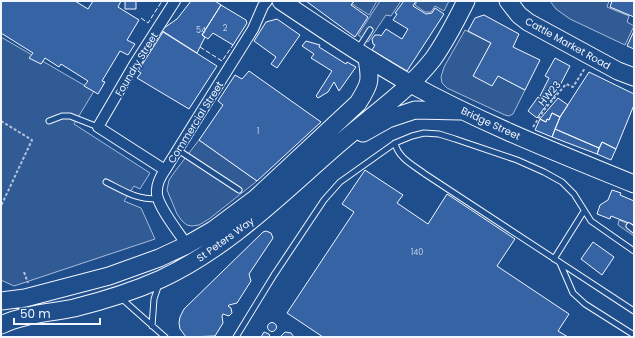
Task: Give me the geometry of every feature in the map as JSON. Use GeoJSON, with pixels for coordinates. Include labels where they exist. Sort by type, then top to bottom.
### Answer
{"type":"FeatureCollection","features":[{"type":"Feature","properties":{"kind":"highway","name":"Bridge Street"},"geometry":{"type":"LineString","coordinates":[[281,1],[362,55],[411,84],[516,135],[627,181]]}},
{"type":"Feature","properties":{"kind":"highway","name":"St Peters Way"},"geometry":{"type":"LineString","coordinates":[[1,325],[25,317],[76,307],[160,279],[192,262],[227,239],[260,213],[411,84],[433,59],[450,32],[466,1]]}},
{"type":"Feature","properties":{"kind":"highway","name":"Cattle Market Road"},"geometry":{"type":"LineString","coordinates":[[508,1],[519,15],[528,22],[618,71],[634,77]]}},
{"type":"Feature","properties":{"kind":"highway","name":"St Peters Way"},"geometry":{"type":"LineString","coordinates":[[1,301],[25,298],[101,281],[159,258],[187,245],[213,230],[256,198],[358,103],[368,88],[370,81],[370,75],[362,55]]}},
{"type":"Feature","properties":{"kind":"highway"},"geometry":{"type":"LineString","coordinates":[[330,152],[388,119],[415,110],[466,112]]}},
{"type":"Feature","properties":{"kind":"street","name":"Foundry Street"},"geometry":{"type":"LineString","coordinates":[[98,127],[174,1]]}},
{"type":"Feature","properties":{"kind":"street","name":"Commercial Street"},"geometry":{"type":"LineString","coordinates":[[158,199],[158,183],[165,170],[253,29],[263,6],[267,1]]}},
{"type":"Feature","properties":{"kind":"street"},"geometry":{"type":"LineString","coordinates":[[98,127],[165,170]]}},
{"type":"Feature","properties":{"kind":"street"},"geometry":{"type":"LineString","coordinates":[[158,199],[187,245]]}},
{"type":"Feature","properties":{"kind":"lane"},"geometry":{"type":"LineString","coordinates":[[362,55],[370,30]]}},
{"type":"Feature","properties":{"kind":"lane"},"geometry":{"type":"LineString","coordinates":[[49,121],[62,116],[70,116],[98,127]]}},
{"type":"Feature","properties":{"kind":"lane"},"geometry":{"type":"LineString","coordinates":[[236,337],[274,275],[324,200],[340,182],[395,143],[424,133],[439,134],[517,160],[562,182],[574,194],[591,221],[634,251]]}},
{"type":"Feature","properties":{"kind":"lane"},"geometry":{"type":"LineString","coordinates":[[395,143],[398,153],[404,159],[634,311]]}},
{"type":"Feature","properties":{"kind":"lane"},"geometry":{"type":"LineString","coordinates":[[178,150],[239,190]]}},
{"type":"Feature","properties":{"kind":"lane"},"geometry":{"type":"LineString","coordinates":[[106,182],[143,199],[158,199]]}},
{"type":"Feature","properties":{"kind":"lane"},"geometry":{"type":"LineString","coordinates":[[554,259],[584,210]]}},
{"type":"Feature","properties":{"kind":"lane"},"geometry":{"type":"LineString","coordinates":[[628,226],[634,230]]}},
{"type":"Feature","properties":{"kind":"lane"},"geometry":{"type":"LineString","coordinates":[[559,262],[573,292],[585,304],[634,335]]}},
{"type":"Feature","properties":{"kind":"lane"},"geometry":{"type":"LineString","coordinates":[[152,326],[154,299],[160,279]]}},
{"type":"Feature","properties":{"kind":"lane"},"geometry":{"type":"LineString","coordinates":[[115,293],[165,337]]}},
{"type":"Feature","properties":{"kind":"path","name":"HW23"},"geometry":{"type":"LineString","coordinates":[[532,128],[544,110],[566,84],[573,87],[592,57]]}},
{"type":"Feature","properties":{"kind":"path"},"geometry":{"type":"LineString","coordinates":[[1,121],[32,140],[1,206]]}},
{"type":"Feature","properties":{"kind":"shaded area"},"geometry":{"type":"Polygon","coordinates":[[[355,1],[377,1],[369,15],[352,4],[355,1]]]}},
{"type":"Feature","properties":{"kind":"shaded area"},"geometry":{"type":"Polygon","coordinates":[[[380,1],[401,1],[391,16],[386,15],[368,42],[358,35],[380,1]]]}},
{"type":"Feature","properties":{"kind":"shaded area"},"geometry":{"type":"Polygon","coordinates":[[[417,1],[449,1],[444,11],[435,6],[431,12],[425,12],[415,5],[417,1]]]}},
{"type":"Feature","properties":{"kind":"shaded area"},"geometry":{"type":"Polygon","coordinates":[[[550,1],[609,1],[607,7],[629,16],[627,22],[634,26],[625,45],[570,19],[556,9],[550,1]]]}},
{"type":"Feature","properties":{"kind":"shaded area"},"geometry":{"type":"Polygon","coordinates":[[[465,30],[491,43],[474,76],[498,76],[525,90],[513,114],[509,116],[505,115],[447,88],[442,83],[441,77],[444,67],[465,30]]]}},
{"type":"Feature","properties":{"kind":"shaded area"},"geometry":{"type":"Polygon","coordinates":[[[1,37],[94,91],[74,124],[150,173],[140,189],[134,186],[124,201],[141,208],[155,239],[14,286],[1,280],[1,37]]]}},
{"type":"Feature","properties":{"kind":"shaded area"},"geometry":{"type":"Polygon","coordinates":[[[199,140],[257,181],[209,219],[199,225],[192,226],[187,225],[182,221],[177,214],[167,190],[169,180],[199,140]]]}},
{"type":"Feature","properties":{"kind":"shaded area"},"geometry":{"type":"Polygon","coordinates":[[[619,220],[634,226],[634,236],[618,225],[619,220]]]}},
{"type":"Feature","properties":{"kind":"building"},"geometry":{"type":"Polygon","coordinates":[[[1,1],[75,1],[88,9],[93,1],[121,1],[118,7],[139,20],[127,40],[135,44],[128,55],[120,51],[102,81],[105,82],[98,94],[84,86],[88,81],[61,64],[59,67],[45,58],[41,64],[29,58],[33,53],[1,33],[1,1]]]}},
{"type":"Feature","properties":{"kind":"building"},"geometry":{"type":"Polygon","coordinates":[[[125,1],[136,1],[136,9],[125,9],[125,1]]]}},
{"type":"Feature","properties":{"kind":"building"},"geometry":{"type":"Polygon","coordinates":[[[191,1],[215,1],[221,5],[202,35],[205,37],[197,53],[161,30],[177,19],[191,1]]]}},
{"type":"Feature","properties":{"kind":"building"},"geometry":{"type":"Polygon","coordinates":[[[306,1],[354,1],[351,5],[368,17],[355,37],[306,1]]]}},
{"type":"Feature","properties":{"kind":"building"},"geometry":{"type":"Polygon","coordinates":[[[404,1],[416,1],[413,6],[426,14],[432,13],[435,8],[444,14],[407,71],[372,50],[375,45],[373,44],[372,39],[375,35],[381,36],[386,29],[402,39],[408,29],[393,20],[397,14],[395,13],[404,1]]]}},
{"type":"Feature","properties":{"kind":"building"},"geometry":{"type":"Polygon","coordinates":[[[612,1],[634,1],[634,17],[610,7],[612,1]]]}},
{"type":"Feature","properties":{"kind":"building"},"geometry":{"type":"Polygon","coordinates":[[[221,5],[246,20],[247,23],[233,45],[213,33],[208,39],[202,35],[221,5]]]}},
{"type":"Feature","properties":{"kind":"building"},"geometry":{"type":"Polygon","coordinates":[[[484,15],[519,34],[513,47],[540,60],[525,90],[498,76],[492,86],[473,76],[491,43],[468,31],[475,18],[484,15]]]}},
{"type":"Feature","properties":{"kind":"building"},"geometry":{"type":"Polygon","coordinates":[[[277,19],[300,35],[277,68],[271,64],[276,57],[254,41],[266,22],[277,19]]]}},
{"type":"Feature","properties":{"kind":"building"},"geometry":{"type":"Polygon","coordinates":[[[634,31],[634,49],[627,46],[634,31]]]}},
{"type":"Feature","properties":{"kind":"building"},"geometry":{"type":"Polygon","coordinates":[[[163,32],[217,66],[189,109],[137,78],[141,73],[138,71],[163,32]]]}},
{"type":"Feature","properties":{"kind":"building"},"geometry":{"type":"Polygon","coordinates":[[[306,41],[320,45],[319,47],[346,64],[347,62],[356,67],[339,91],[334,82],[328,92],[318,98],[316,96],[332,71],[311,58],[314,54],[302,46],[306,41]]]}},
{"type":"Feature","properties":{"kind":"building"},"geometry":{"type":"Polygon","coordinates":[[[555,58],[570,66],[551,101],[540,96],[549,78],[545,76],[555,58]]]}},
{"type":"Feature","properties":{"kind":"building"},"geometry":{"type":"Polygon","coordinates":[[[249,71],[321,122],[257,181],[199,140],[223,105],[218,101],[235,75],[242,79],[249,71]]]}},
{"type":"Feature","properties":{"kind":"building"},"geometry":{"type":"Polygon","coordinates":[[[589,72],[634,94],[634,105],[616,149],[602,142],[599,148],[555,129],[560,117],[589,72]]]}},
{"type":"Feature","properties":{"kind":"building"},"geometry":{"type":"Polygon","coordinates":[[[538,97],[547,104],[537,118],[528,111],[538,97]]]}},
{"type":"Feature","properties":{"kind":"building"},"geometry":{"type":"Polygon","coordinates":[[[558,98],[568,105],[560,117],[552,113],[549,120],[547,119],[546,122],[540,119],[558,98]]]}},
{"type":"Feature","properties":{"kind":"building"},"geometry":{"type":"Polygon","coordinates":[[[552,113],[560,117],[552,137],[535,130],[540,119],[546,122],[547,119],[549,120],[552,113]]]}},
{"type":"Feature","properties":{"kind":"building"},"geometry":{"type":"Polygon","coordinates":[[[555,129],[599,148],[597,154],[552,137],[555,129]]]}},
{"type":"Feature","properties":{"kind":"building"},"geometry":{"type":"Polygon","coordinates":[[[602,142],[616,149],[611,160],[597,154],[602,142]]]}},
{"type":"Feature","properties":{"kind":"building"},"geometry":{"type":"Polygon","coordinates":[[[365,170],[403,195],[397,203],[428,224],[447,194],[515,239],[497,266],[569,314],[558,331],[568,337],[323,337],[287,313],[354,212],[342,204],[365,170]]]}},
{"type":"Feature","properties":{"kind":"building"},"geometry":{"type":"Polygon","coordinates":[[[612,190],[621,193],[620,195],[634,201],[634,225],[611,216],[610,219],[597,214],[600,205],[608,200],[612,190]]]}},
{"type":"Feature","properties":{"kind":"building"},"geometry":{"type":"Polygon","coordinates":[[[266,231],[271,233],[273,238],[249,274],[251,281],[237,303],[228,306],[231,308],[232,313],[229,316],[223,314],[223,323],[215,336],[186,337],[180,329],[179,323],[184,309],[263,232],[266,231]]]}},
{"type":"Feature","properties":{"kind":"building"},"geometry":{"type":"Polygon","coordinates":[[[593,242],[614,257],[602,275],[581,259],[593,242]]]}},
{"type":"Feature","properties":{"kind":"building"},"geometry":{"type":"Polygon","coordinates":[[[272,322],[277,327],[272,332],[267,327],[272,322]]]}},
{"type":"Feature","properties":{"kind":"building"},"geometry":{"type":"Polygon","coordinates":[[[264,332],[269,334],[270,337],[261,337],[264,332]]]}},
{"type":"Feature","properties":{"kind":"building"},"geometry":{"type":"Polygon","coordinates":[[[285,332],[291,333],[294,337],[280,337],[285,332]]]}},
{"type":"Feature","properties":{"kind":"fence"},"geometry":{"type":"LineString","coordinates":[[141,18],[148,23],[162,1]]}},
{"type":"Feature","properties":{"kind":"fence"},"geometry":{"type":"LineString","coordinates":[[200,47],[222,61],[233,45]]}}]}
